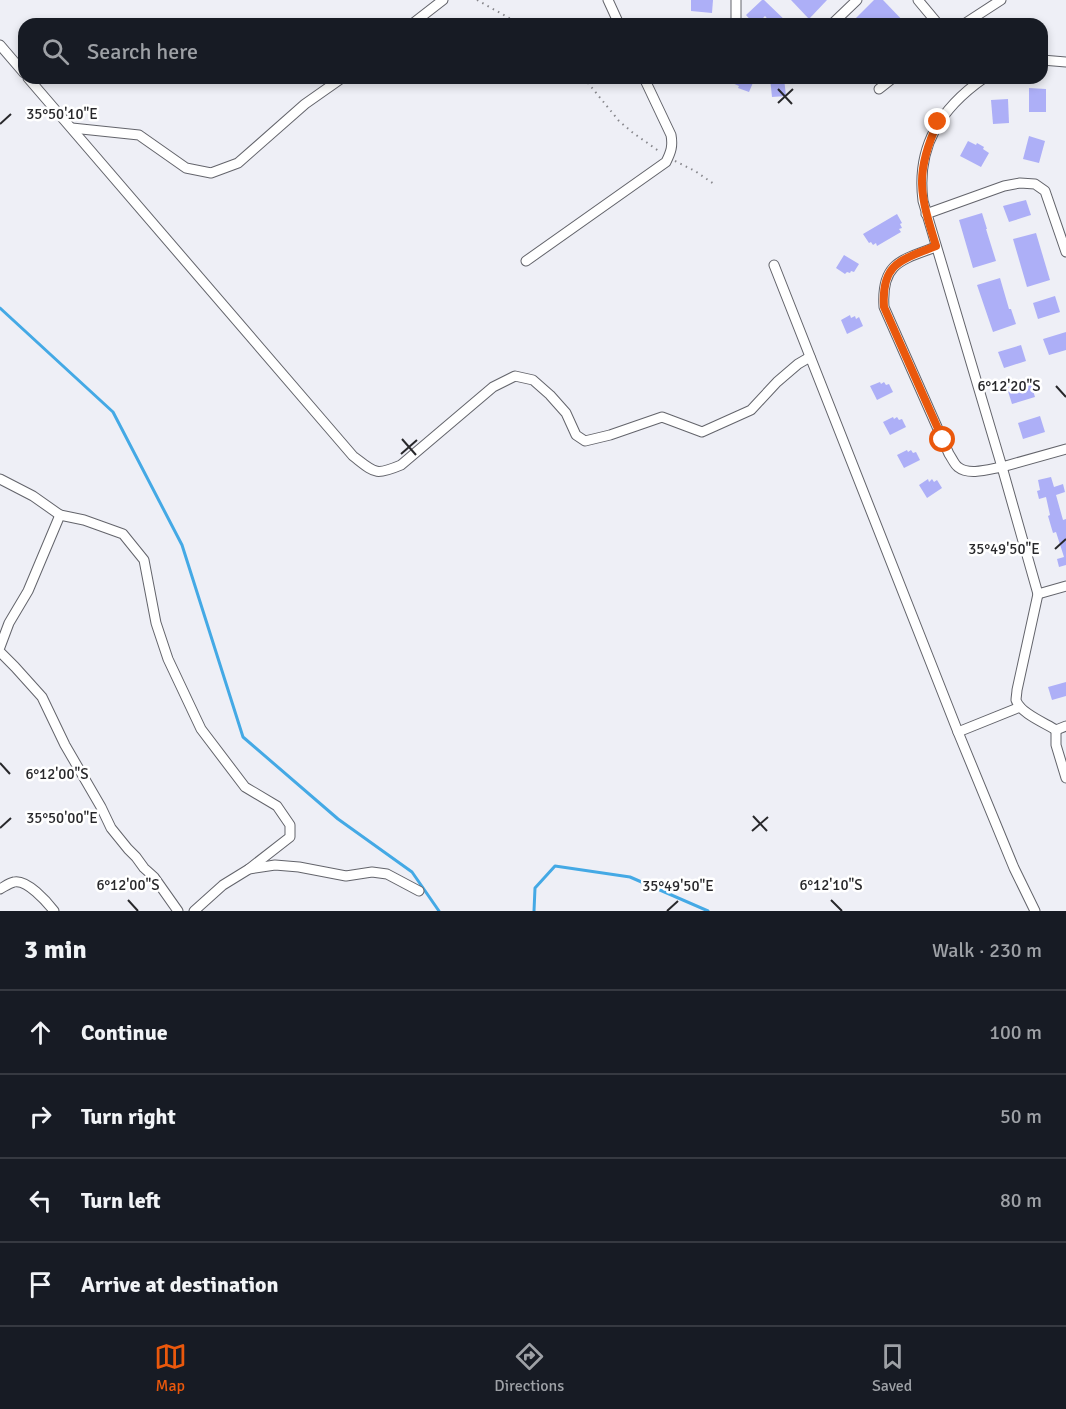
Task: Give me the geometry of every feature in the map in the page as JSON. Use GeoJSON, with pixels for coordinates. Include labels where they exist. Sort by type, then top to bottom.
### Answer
{"type":"FeatureCollection","features":[{"type":"Feature","properties":{"kind":"street"},"geometry":{"type":"LineString","coordinates":[[420,18],[443,0]]}},
{"type":"Feature","properties":{"kind":"street"},"geometry":{"type":"LineString","coordinates":[[608,0],[616,18]]}},
{"type":"Feature","properties":{"kind":"street"},"geometry":{"type":"LineString","coordinates":[[736,0],[736,18]]}},
{"type":"Feature","properties":{"kind":"street"},"geometry":{"type":"LineString","coordinates":[[838,18],[857,0]]}},
{"type":"Feature","properties":{"kind":"street"},"geometry":{"type":"LineString","coordinates":[[918,0],[933,18]]}},
{"type":"Feature","properties":{"kind":"street"},"geometry":{"type":"LineString","coordinates":[[973,18],[1001,0]]}},
{"type":"Feature","properties":{"kind":"street"},"geometry":{"type":"LineString","coordinates":[[0,45],[18,66]]}},
{"type":"Feature","properties":{"kind":"street"},"geometry":{"type":"LineString","coordinates":[[1048,60],[1066,62]]}},
{"type":"Feature","properties":{"kind":"street"},"geometry":{"type":"LineString","coordinates":[[33,84],[353,456],[372,470],[384,472],[401,465],[493,387],[515,376],[533,380],[550,395],[566,413],[576,435],[585,441],[662,417],[702,432],[751,410],[777,382],[810,357]]}},
{"type":"Feature","properties":{"kind":"street"},"geometry":{"type":"LineString","coordinates":[[72,128],[139,135],[186,168],[211,173],[238,163],[305,104],[333,84]]}},
{"type":"Feature","properties":{"kind":"street"},"geometry":{"type":"LineString","coordinates":[[526,261],[666,162],[672,143],[647,84]]}},
{"type":"Feature","properties":{"kind":"street"},"geometry":{"type":"LineString","coordinates":[[879,89],[885,84]]}},
{"type":"Feature","properties":{"kind":"street"},"geometry":{"type":"LineString","coordinates":[[976,84],[961,95],[938,122],[928,142],[923,160],[921,189],[926,214],[1038,594],[1016,699],[1025,712],[1056,730]]}},
{"type":"Feature","properties":{"kind":"street"},"geometry":{"type":"LineString","coordinates":[[926,214],[1004,186],[1020,183],[1035,184],[1045,191],[1066,252]]}},
{"type":"Feature","properties":{"kind":"street"},"geometry":{"type":"LineString","coordinates":[[936,246],[899,261],[885,281],[883,293],[884,307],[949,454],[957,466],[966,470],[981,471],[1066,449]]}},
{"type":"Feature","properties":{"kind":"street"},"geometry":{"type":"LineString","coordinates":[[774,265],[958,732],[1014,868],[1035,911]]}},
{"type":"Feature","properties":{"kind":"street"},"geometry":{"type":"LineString","coordinates":[[0,479],[33,495],[60,515],[84,520],[123,534],[144,560],[156,623],[168,659],[201,729],[245,787],[277,806],[290,825],[290,837],[249,869],[223,885],[195,911]]}},
{"type":"Feature","properties":{"kind":"street"},"geometry":{"type":"LineString","coordinates":[[0,646],[9,623],[28,591],[60,515]]}},
{"type":"Feature","properties":{"kind":"street"},"geometry":{"type":"LineString","coordinates":[[1038,594],[1066,586]]}},
{"type":"Feature","properties":{"kind":"street"},"geometry":{"type":"LineString","coordinates":[[0,652],[42,697],[65,746],[111,828],[154,877],[178,911]]}},
{"type":"Feature","properties":{"kind":"street"},"geometry":{"type":"LineString","coordinates":[[958,732],[1020,706]]}},
{"type":"Feature","properties":{"kind":"street"},"geometry":{"type":"LineString","coordinates":[[1056,730],[1066,726]]}},
{"type":"Feature","properties":{"kind":"street"},"geometry":{"type":"LineString","coordinates":[[1056,730],[1056,746],[1066,778]]}},
{"type":"Feature","properties":{"kind":"street"},"geometry":{"type":"LineString","coordinates":[[249,869],[275,865],[346,876],[372,872],[387,874],[419,891]]}},
{"type":"Feature","properties":{"kind":"street"},"geometry":{"type":"LineString","coordinates":[[0,889],[14,882],[27,885],[54,911]]}},
{"type":"Feature","properties":{"kind":"path"},"geometry":{"type":"LineString","coordinates":[[477,0],[509,18]]}},
{"type":"Feature","properties":{"kind":"path"},"geometry":{"type":"LineString","coordinates":[[589,84],[607,108],[632,132],[668,158],[695,171],[714,184]]}},
{"type":"Feature","properties":{"kind":"building"},"geometry":{"type":"Polygon","coordinates":[[[691,0],[713,0],[712,13],[691,11],[691,0]]]}},
{"type":"Feature","properties":{"kind":"building"},"geometry":{"type":"Polygon","coordinates":[[[764,0],[783,18],[765,16],[749,18],[746,15],[764,0]]]}},
{"type":"Feature","properties":{"kind":"building"},"geometry":{"type":"Polygon","coordinates":[[[791,0],[827,0],[810,18],[791,0]]]}},
{"type":"Feature","properties":{"kind":"building"},"geometry":{"type":"Polygon","coordinates":[[[874,0],[883,0],[900,18],[856,18],[874,0]]]}},
{"type":"Feature","properties":{"kind":"building"},"geometry":{"type":"Polygon","coordinates":[[[734,84],[752,84],[749,92],[738,88],[739,86],[734,84]]]}},
{"type":"Feature","properties":{"kind":"building"},"geometry":{"type":"Polygon","coordinates":[[[771,84],[785,84],[786,96],[772,97],[771,84]]]}},
{"type":"Feature","properties":{"kind":"building"},"geometry":{"type":"Polygon","coordinates":[[[1029,88],[1046,89],[1046,112],[1029,112],[1029,88]]]}},
{"type":"Feature","properties":{"kind":"building"},"geometry":{"type":"Polygon","coordinates":[[[1008,99],[1009,123],[993,124],[991,100],[1008,99]]]}},
{"type":"Feature","properties":{"kind":"building"},"geometry":{"type":"Polygon","coordinates":[[[1029,136],[1045,141],[1039,163],[1023,159],[1029,136]]]}},
{"type":"Feature","properties":{"kind":"building"},"geometry":{"type":"Polygon","coordinates":[[[968,141],[984,147],[983,149],[989,153],[981,167],[960,156],[968,141]]]}},
{"type":"Feature","properties":{"kind":"building"},"geometry":{"type":"Polygon","coordinates":[[[1026,200],[1031,215],[1009,222],[1003,206],[1026,200]]]}},
{"type":"Feature","properties":{"kind":"building"},"geometry":{"type":"Polygon","coordinates":[[[982,213],[996,261],[973,268],[959,220],[982,213]]]}},
{"type":"Feature","properties":{"kind":"building"},"geometry":{"type":"Polygon","coordinates":[[[897,214],[902,223],[900,224],[902,228],[899,229],[901,232],[877,246],[876,243],[873,245],[869,243],[863,234],[897,214]]]}},
{"type":"Feature","properties":{"kind":"building"},"geometry":{"type":"Polygon","coordinates":[[[1036,233],[1050,280],[1027,287],[1013,239],[1036,233]]]}},
{"type":"Feature","properties":{"kind":"building"},"geometry":{"type":"Polygon","coordinates":[[[844,255],[859,264],[854,272],[845,274],[836,268],[844,255]]]}},
{"type":"Feature","properties":{"kind":"building"},"geometry":{"type":"Polygon","coordinates":[[[1000,278],[1016,324],[993,332],[977,285],[1000,278]]]}},
{"type":"Feature","properties":{"kind":"building"},"geometry":{"type":"Polygon","coordinates":[[[1055,296],[1060,312],[1038,319],[1033,303],[1055,296]]]}},
{"type":"Feature","properties":{"kind":"building"},"geometry":{"type":"Polygon","coordinates":[[[850,315],[851,318],[859,317],[863,326],[847,334],[841,320],[850,315]]]}},
{"type":"Feature","properties":{"kind":"building"},"geometry":{"type":"Polygon","coordinates":[[[1066,332],[1066,350],[1049,355],[1043,339],[1066,332]]]}},
{"type":"Feature","properties":{"kind":"building"},"geometry":{"type":"Polygon","coordinates":[[[1021,345],[1026,361],[1004,368],[998,352],[1021,345]]]}},
{"type":"Feature","properties":{"kind":"building"},"geometry":{"type":"Polygon","coordinates":[[[1030,381],[1035,397],[1012,404],[1007,388],[1030,381]]]}},
{"type":"Feature","properties":{"kind":"building"},"geometry":{"type":"Polygon","coordinates":[[[880,382],[889,384],[893,392],[877,400],[870,386],[880,382]]]}},
{"type":"Feature","properties":{"kind":"building"},"geometry":{"type":"Polygon","coordinates":[[[1040,416],[1045,432],[1023,439],[1018,423],[1040,416]]]}},
{"type":"Feature","properties":{"kind":"building"},"geometry":{"type":"Polygon","coordinates":[[[893,417],[902,419],[906,427],[890,435],[883,422],[893,417]]]}},
{"type":"Feature","properties":{"kind":"building"},"geometry":{"type":"Polygon","coordinates":[[[907,450],[916,452],[920,460],[904,468],[897,455],[907,450]]]}},
{"type":"Feature","properties":{"kind":"building"},"geometry":{"type":"Polygon","coordinates":[[[1051,477],[1054,487],[1063,484],[1065,492],[1056,495],[1063,520],[1066,519],[1066,565],[1059,567],[1057,559],[1064,557],[1056,532],[1053,533],[1046,497],[1039,499],[1037,491],[1040,490],[1038,480],[1051,477]]]}},
{"type":"Feature","properties":{"kind":"building"},"geometry":{"type":"Polygon","coordinates":[[[928,479],[929,482],[932,479],[934,482],[937,480],[942,488],[927,498],[919,485],[928,479]]]}},
{"type":"Feature","properties":{"kind":"building"},"geometry":{"type":"Polygon","coordinates":[[[1066,682],[1066,696],[1052,700],[1048,687],[1066,682]]]}},
{"type":"Feature","properties":{"kind":"waterway"},"geometry":{"type":"LineString","coordinates":[[0,308],[113,412],[182,545],[243,737],[338,819],[412,872],[439,911]]}},
{"type":"Feature","properties":{"kind":"waterway"},"geometry":{"type":"LineString","coordinates":[[534,911],[535,888],[555,866],[630,877],[708,911]]}},
{"type":"Feature","properties":{"kind":"route"},"geometry":{"type":"LineString","coordinates":[[938,122],[928,142],[923,160],[921,189],[936,246],[899,261],[885,281],[883,293],[884,307],[943,440]]}}]}
